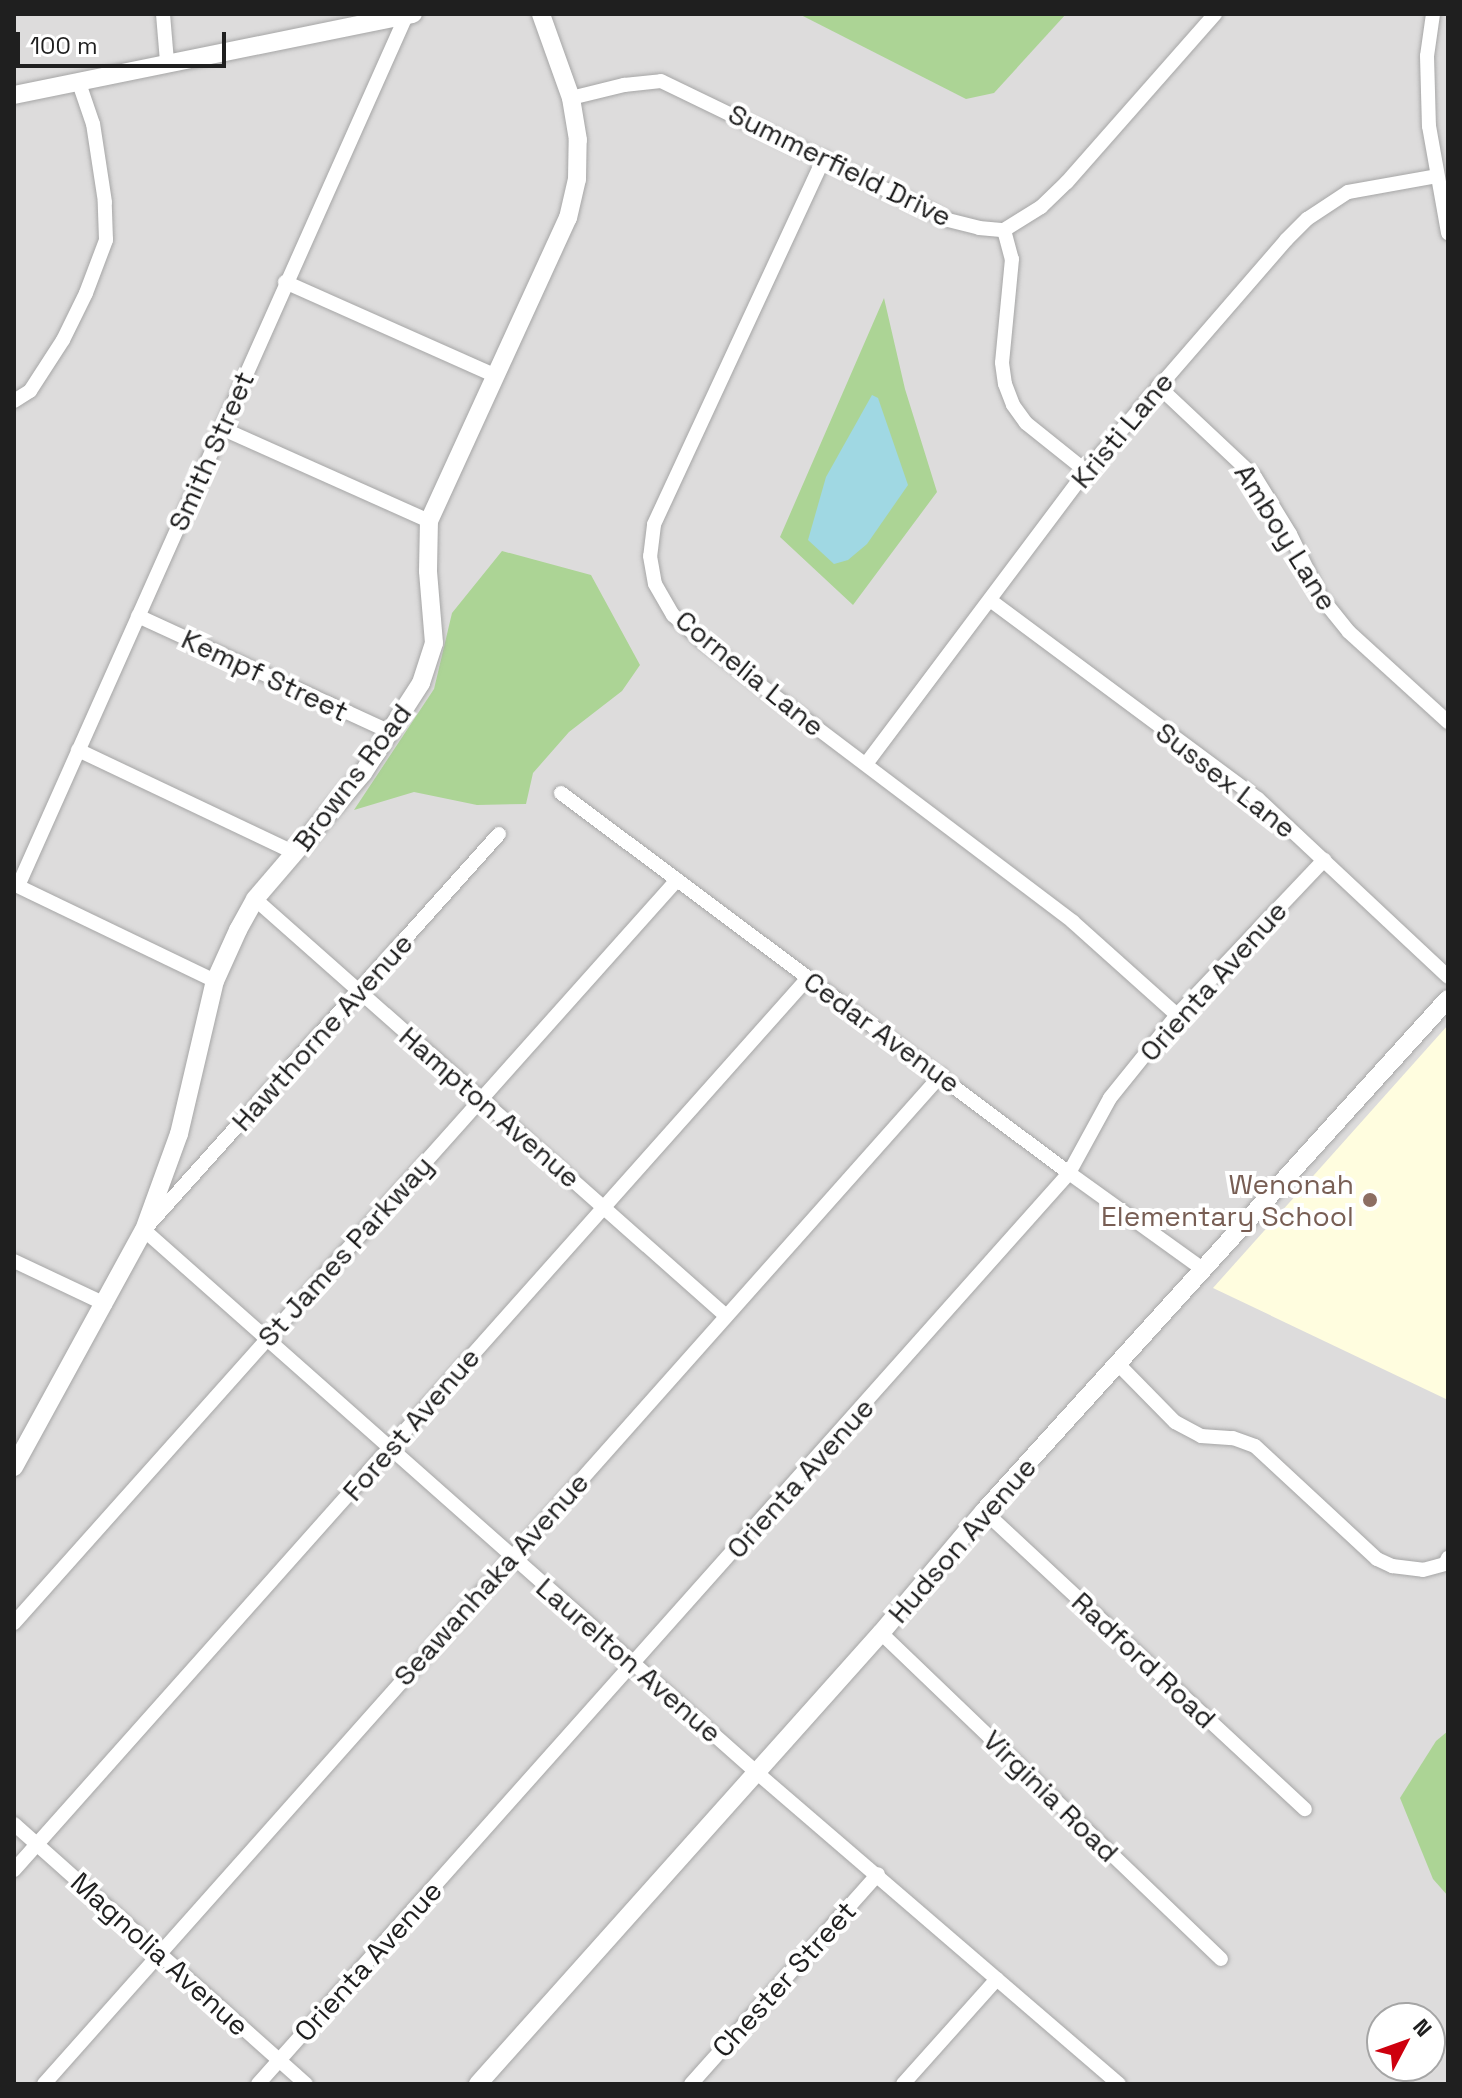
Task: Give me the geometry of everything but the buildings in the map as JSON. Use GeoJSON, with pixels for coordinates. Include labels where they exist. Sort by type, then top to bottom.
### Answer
{"type":"FeatureCollection","features":[{"type":"Feature","properties":{"kind":"street"},"geometry":{"type":"LineString","coordinates":[[163,14],[167,62]]}},
{"type":"Feature","properties":{"kind":"street","name":"Browns Road"},"geometry":{"type":"LineString","coordinates":[[14,1467],[144,1230],[179,1134],[215,981],[255,899],[392,733],[421,683],[434,643],[428,571],[429,521],[568,218],[577,179],[578,140],[571,98],[541,14]]}},
{"type":"Feature","properties":{"kind":"street"},"geometry":{"type":"LineString","coordinates":[[1086,471],[1026,423],[1013,405],[1005,384],[1002,363],[1012,259],[1004,230],[1041,207],[1067,182],[1215,14]]}},
{"type":"Feature","properties":{"kind":"street"},"geometry":{"type":"LineString","coordinates":[[1433,14],[1427,56],[1429,126],[1448,233]]}},
{"type":"Feature","properties":{"kind":"street"},"geometry":{"type":"LineString","coordinates":[[14,95],[410,15]]}},
{"type":"Feature","properties":{"kind":"street","name":"Smith Street"},"geometry":{"type":"LineString","coordinates":[[215,981],[18,886],[285,282],[410,15]]}},
{"type":"Feature","properties":{"kind":"street","name":"Summerfield Drive"},"geometry":{"type":"LineString","coordinates":[[571,98],[624,85],[661,81],[948,220],[979,228],[1004,230]]}},
{"type":"Feature","properties":{"kind":"street"},"geometry":{"type":"LineString","coordinates":[[14,401],[30,391],[63,340],[86,293],[106,240],[105,202],[93,124],[79,83]]}},
{"type":"Feature","properties":{"kind":"street","name":"Cornelia Lane"},"geometry":{"type":"LineString","coordinates":[[824,158],[654,525],[650,556],[655,584],[673,615],[1073,922],[1177,1015]]}},
{"type":"Feature","properties":{"kind":"street","name":"Kristi Lane"},"geometry":{"type":"LineString","coordinates":[[866,764],[1086,471],[1286,240],[1318,210],[1348,192],[1437,176]]}},
{"type":"Feature","properties":{"kind":"street"},"geometry":{"type":"LineString","coordinates":[[285,282],[494,375]]}},
{"type":"Feature","properties":{"kind":"street","name":"Amboy Lane"},"geometry":{"type":"LineString","coordinates":[[1158,386],[1255,477],[1290,534],[1320,596],[1349,632],[1448,721]]}},
{"type":"Feature","properties":{"kind":"street"},"geometry":{"type":"LineString","coordinates":[[221,428],[429,521]]}},
{"type":"Feature","properties":{"kind":"street","name":"Sussex Lane"},"geometry":{"type":"LineString","coordinates":[[990,600],[1258,799],[1448,977]]}},
{"type":"Feature","properties":{"kind":"street","name":"Kempf Street"},"geometry":{"type":"LineString","coordinates":[[138,616],[392,733]]}},
{"type":"Feature","properties":{"kind":"street"},"geometry":{"type":"LineString","coordinates":[[78,750],[295,853]]}},
{"type":"Feature","properties":{"kind":"street","name":"Cedar Avenue"},"geometry":{"type":"LineString","coordinates":[[561,793],[1069,1173],[1204,1270]]}},
{"type":"Feature","properties":{"kind":"street","name":"Hawthorne Avenue"},"geometry":{"type":"LineString","coordinates":[[144,1230],[499,834]]}},
{"type":"Feature","properties":{"kind":"street","name":"Orienta Avenue"},"geometry":{"type":"LineString","coordinates":[[258,2084],[1069,1173],[1110,1098],[1177,1015],[1324,860]]}},
{"type":"Feature","properties":{"kind":"street","name":"St James Parkway"},"geometry":{"type":"LineString","coordinates":[[14,1623],[677,880]]}},
{"type":"Feature","properties":{"kind":"street","name":"Hampton Avenue"},"geometry":{"type":"LineString","coordinates":[[255,899],[725,1315]]}},
{"type":"Feature","properties":{"kind":"street","name":"Forest Avenue"},"geometry":{"type":"LineString","coordinates":[[14,1870],[808,978]]}},
{"type":"Feature","properties":{"kind":"street","name":"Hudson Avenue"},"geometry":{"type":"LineString","coordinates":[[478,2084],[881,1633],[984,1511],[1448,999]]}},
{"type":"Feature","properties":{"kind":"street","name":"Seawanhaka Avenue"},"geometry":{"type":"LineString","coordinates":[[44,2084],[510,1556],[941,1075]]}},
{"type":"Feature","properties":{"kind":"street","name":"Laurelton Avenue"},"geometry":{"type":"LineString","coordinates":[[144,1230],[755,1771],[1119,2084]]}},
{"type":"Feature","properties":{"kind":"street"},"geometry":{"type":"LineString","coordinates":[[14,1261],[105,1304]]}},
{"type":"Feature","properties":{"kind":"street"},"geometry":{"type":"LineString","coordinates":[[1119,1365],[1175,1422],[1201,1436],[1233,1438],[1255,1446],[1377,1559],[1392,1566],[1423,1570],[1445,1564],[1448,1558]]}},
{"type":"Feature","properties":{"kind":"street","name":"Radford Road"},"geometry":{"type":"LineString","coordinates":[[984,1511],[1305,1809]]}},
{"type":"Feature","properties":{"kind":"street","name":"Virginia Road"},"geometry":{"type":"LineString","coordinates":[[881,1633],[1221,1959]]}},
{"type":"Feature","properties":{"kind":"street","name":"Magnolia Avenue"},"geometry":{"type":"LineString","coordinates":[[14,1824],[306,2084]]}},
{"type":"Feature","properties":{"kind":"street","name":"Chester Street"},"geometry":{"type":"LineString","coordinates":[[691,2084],[878,1874]]}},
{"type":"Feature","properties":{"kind":"street"},"geometry":{"type":"LineString","coordinates":[[903,2084],[997,1979]]}},
{"type":"Feature","properties":{"kind":"shaded area"},"geometry":{"type":"Polygon","coordinates":[[[14,14],[1448,14],[1448,2084],[14,2084],[14,14]]]}},
{"type":"Feature","properties":{"kind":"shaded area","name":"Wenonah Elementary School"},"geometry":{"type":"Polygon","coordinates":[[[1448,1025],[1448,1400],[1213,1288],[1448,1025]]]}},
{"type":"Feature","properties":{"kind":"green space"},"geometry":{"type":"Polygon","coordinates":[[[799,14],[1066,14],[994,93],[966,99],[799,14]]]}},
{"type":"Feature","properties":{"kind":"green space"},"geometry":{"type":"Polygon","coordinates":[[[884,298],[905,389],[937,492],[853,605],[780,537],[884,298]]]}},
{"type":"Feature","properties":{"kind":"green space"},"geometry":{"type":"Polygon","coordinates":[[[502,551],[591,575],[640,665],[622,691],[569,732],[533,773],[526,804],[477,805],[414,792],[354,810],[434,689],[452,613],[502,551]]]}},
{"type":"Feature","properties":{"kind":"green space"},"geometry":{"type":"Polygon","coordinates":[[[1448,1731],[1448,1896],[1433,1879],[1400,1798],[1436,1741],[1448,1731]]]}},
{"type":"Feature","properties":{"kind":"water"},"geometry":{"type":"Polygon","coordinates":[[[872,395],[878,398],[908,485],[867,544],[848,560],[834,564],[808,540],[826,477],[872,395]]]}},
{"type":"Feature","properties":{"kind":"place","name":"Wenonah Elementary School"},"geometry":{"type":"Point","coordinates":[1370,1200]}}]}
